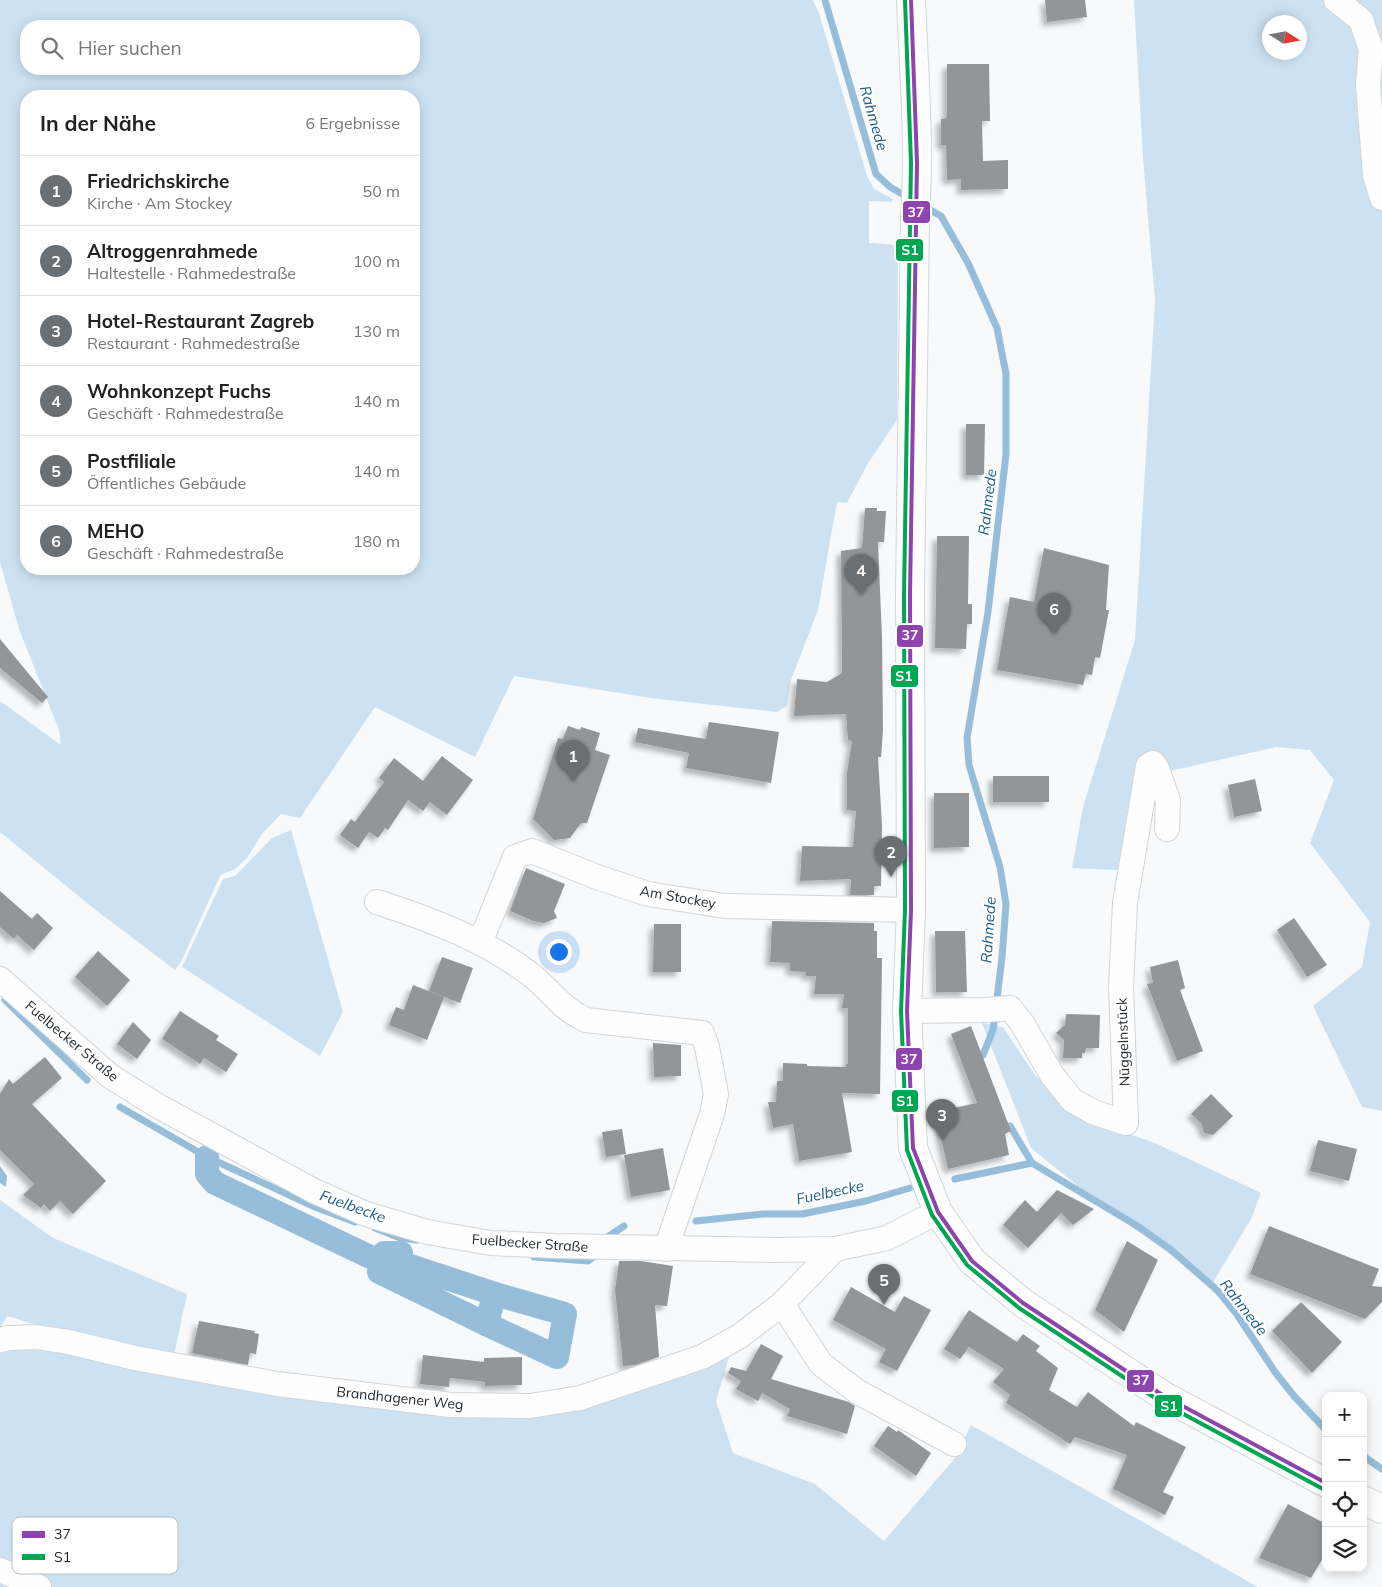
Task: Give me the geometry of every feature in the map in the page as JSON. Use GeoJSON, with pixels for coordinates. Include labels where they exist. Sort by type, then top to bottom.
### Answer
{"type":"FeatureCollection","features":[{"type":"Feature","properties":{"kind":"main road"},"geometry":{"type":"LineString","coordinates":[[911,0],[917,186],[910,586],[911,910],[907,1012],[913,1148],[938,1212],[972,1261],[1023,1302],[1164,1396],[1324,1482]]}},
{"type":"Feature","properties":{"kind":"main road"},"geometry":{"type":"LineString","coordinates":[[1367,1502],[1382,1509]]}},
{"type":"Feature","properties":{"kind":"street"},"geometry":{"type":"LineString","coordinates":[[1336,0],[1361,20],[1371,49],[1369,94],[1376,175],[1382,198]]}},
{"type":"Feature","properties":{"kind":"street","name":"Nüggelnstück"},"geometry":{"type":"LineString","coordinates":[[907,1012],[1010,1008],[1022,1024],[1052,1075],[1072,1100],[1093,1112],[1126,1123],[1121,988],[1125,903],[1148,766],[1153,763],[1168,800],[1167,828]]}},
{"type":"Feature","properties":{"kind":"street","name":"Am Stockey"},"geometry":{"type":"LineString","coordinates":[[480,943],[515,857],[532,851],[597,877],[648,894],[725,906],[911,910]]}},
{"type":"Feature","properties":{"kind":"street"},"geometry":{"type":"LineString","coordinates":[[377,902],[416,915],[480,943],[530,974],[570,1012],[586,1020],[702,1033],[707,1047],[716,1094],[712,1114],[666,1249]]}},
{"type":"Feature","properties":{"kind":"street","name":"Fuelbecker Straße"},"geometry":{"type":"LineString","coordinates":[[3,986],[110,1076],[158,1106],[305,1186],[366,1214],[427,1232],[491,1243],[666,1249],[836,1249],[887,1238],[938,1212]]}},
{"type":"Feature","properties":{"kind":"street","name":"Brandhagener Weg"},"geometry":{"type":"LineString","coordinates":[[0,1340],[36,1337],[135,1358],[277,1384],[451,1405],[530,1406],[580,1398],[702,1357],[740,1336],[782,1304],[836,1249]]}},
{"type":"Feature","properties":{"kind":"street"},"geometry":{"type":"LineString","coordinates":[[782,1304],[821,1364],[858,1392],[954,1444]]}},
{"type":"Feature","properties":{"kind":"street"},"geometry":{"type":"LineString","coordinates":[[0,1570],[39,1587]]}},
{"type":"Feature","properties":{"kind":"shaded area"},"geometry":{"type":"Polygon","coordinates":[[[0,0],[813,0],[819,13],[867,176],[874,189],[893,199],[892,202],[869,201],[869,243],[898,245],[897,420],[867,465],[847,503],[837,502],[818,610],[791,680],[787,706],[777,712],[650,698],[514,676],[475,757],[375,707],[300,818],[281,814],[262,834],[247,858],[234,870],[220,876],[182,960],[175,970],[97,911],[0,832],[0,701],[61,745],[59,730],[19,629],[0,562],[0,0]]]}},
{"type":"Feature","properties":{"kind":"shaded area"},"geometry":{"type":"Polygon","coordinates":[[[1134,0],[1382,0],[1382,1111],[1362,1107],[1313,1006],[1362,967],[1370,922],[1310,843],[1334,780],[1310,750],[1276,747],[1166,772],[1155,781],[1136,871],[1072,868],[1083,807],[1135,640],[1155,300],[1143,158],[1134,0]]]}},
{"type":"Feature","properties":{"kind":"shaded area"},"geometry":{"type":"Polygon","coordinates":[[[291,830],[343,1012],[320,1056],[182,967],[223,879],[235,876],[272,838],[291,830]]]}},
{"type":"Feature","properties":{"kind":"shaded area"},"geometry":{"type":"Polygon","coordinates":[[[982,1023],[1003,1027],[1035,1075],[1070,1107],[1104,1125],[1155,1143],[1261,1193],[1251,1219],[1212,1284],[1105,1208],[1031,1148],[982,1023]]]}},
{"type":"Feature","properties":{"kind":"shaded area"},"geometry":{"type":"Polygon","coordinates":[[[0,1200],[53,1238],[187,1294],[174,1355],[74,1336],[7,1316],[0,1328],[0,1200]]]}},
{"type":"Feature","properties":{"kind":"shaded area"},"geometry":{"type":"Polygon","coordinates":[[[0,1348],[61,1352],[517,1414],[730,1354],[716,1401],[733,1453],[815,1484],[884,1541],[955,1458],[971,1425],[1258,1587],[0,1587],[0,1348]]]}},
{"type":"Feature","properties":{"kind":"water"},"geometry":{"type":"Polygon","coordinates":[[[0,1166],[7,1176],[6,1187],[0,1183],[0,1166]]]}},
{"type":"Feature","properties":{"kind":"building"},"geometry":{"type":"Polygon","coordinates":[[[1045,0],[1085,0],[1087,17],[1047,22],[1045,0]]]}},
{"type":"Feature","properties":{"kind":"building"},"geometry":{"type":"Polygon","coordinates":[[[947,64],[989,64],[990,121],[982,121],[983,161],[1008,160],[1008,189],[961,190],[961,179],[947,180],[946,145],[941,145],[941,119],[947,118],[947,64]]]}},
{"type":"Feature","properties":{"kind":"building"},"geometry":{"type":"Polygon","coordinates":[[[966,424],[985,424],[984,475],[966,475],[966,424]]]}},
{"type":"Feature","properties":{"kind":"building"},"geometry":{"type":"Polygon","coordinates":[[[865,508],[877,508],[877,511],[886,511],[884,542],[878,542],[883,730],[881,757],[878,757],[882,826],[881,886],[874,886],[874,895],[850,895],[851,879],[800,881],[802,846],[853,847],[856,811],[847,810],[847,773],[852,741],[848,740],[846,714],[794,716],[797,679],[827,682],[842,673],[841,551],[862,548],[865,508]]]}},
{"type":"Feature","properties":{"kind":"building"},"geometry":{"type":"Polygon","coordinates":[[[937,536],[969,536],[968,604],[972,604],[972,624],[967,624],[966,649],[935,648],[937,536]]]}},
{"type":"Feature","properties":{"kind":"building"},"geometry":{"type":"Polygon","coordinates":[[[1044,548],[1109,565],[1106,610],[1109,610],[1100,658],[1095,657],[1092,675],[1086,674],[1083,685],[997,670],[1010,597],[1034,602],[1044,548]]]}},
{"type":"Feature","properties":{"kind":"building"},"geometry":{"type":"Polygon","coordinates":[[[0,639],[48,697],[42,703],[0,668],[0,639]]]}},
{"type":"Feature","properties":{"kind":"building"},"geometry":{"type":"Polygon","coordinates":[[[709,722],[779,732],[771,783],[686,768],[689,753],[635,742],[638,728],[706,739],[709,722]]]}},
{"type":"Feature","properties":{"kind":"building"},"geometry":{"type":"Polygon","coordinates":[[[568,726],[580,730],[581,727],[600,733],[595,750],[610,755],[587,823],[581,823],[570,838],[554,840],[533,819],[558,738],[563,739],[568,726]]]}},
{"type":"Feature","properties":{"kind":"building"},"geometry":{"type":"Polygon","coordinates":[[[442,756],[473,780],[447,815],[430,802],[423,811],[408,800],[388,830],[385,828],[378,838],[369,832],[358,848],[340,835],[351,819],[355,822],[384,782],[379,778],[394,758],[423,781],[442,756]]]}},
{"type":"Feature","properties":{"kind":"building"},"geometry":{"type":"Polygon","coordinates":[[[993,776],[1049,776],[1049,802],[993,802],[993,776]]]}},
{"type":"Feature","properties":{"kind":"building"},"geometry":{"type":"Polygon","coordinates":[[[1255,779],[1262,811],[1234,817],[1228,785],[1255,779]]]}},
{"type":"Feature","properties":{"kind":"building"},"geometry":{"type":"Polygon","coordinates":[[[934,793],[969,793],[969,847],[934,848],[934,793]]]}},
{"type":"Feature","properties":{"kind":"building"},"geometry":{"type":"Polygon","coordinates":[[[526,868],[565,884],[554,911],[557,918],[544,923],[533,921],[510,911],[526,868]]]}},
{"type":"Feature","properties":{"kind":"building"},"geometry":{"type":"Polygon","coordinates":[[[0,891],[32,919],[37,913],[53,928],[34,950],[17,935],[14,939],[0,927],[0,891]]]}},
{"type":"Feature","properties":{"kind":"building"},"geometry":{"type":"Polygon","coordinates":[[[1294,918],[1327,965],[1307,977],[1277,930],[1294,918]]]}},
{"type":"Feature","properties":{"kind":"building"},"geometry":{"type":"Polygon","coordinates":[[[772,921],[874,923],[874,931],[877,931],[877,958],[882,958],[880,1094],[842,1093],[852,1152],[799,1161],[793,1124],[773,1128],[768,1102],[776,1102],[777,1081],[783,1081],[783,1063],[846,1067],[846,1064],[848,1064],[848,1008],[842,1008],[844,994],[814,994],[816,976],[806,976],[806,972],[790,971],[790,963],[770,962],[772,921]]]}},
{"type":"Feature","properties":{"kind":"building"},"geometry":{"type":"Polygon","coordinates":[[[654,924],[681,924],[681,972],[653,972],[654,924]]]}},
{"type":"Feature","properties":{"kind":"building"},"geometry":{"type":"Polygon","coordinates":[[[935,931],[965,931],[967,992],[936,992],[935,931]]]}},
{"type":"Feature","properties":{"kind":"building"},"geometry":{"type":"Polygon","coordinates":[[[98,951],[130,980],[107,1006],[75,977],[98,951]]]}},
{"type":"Feature","properties":{"kind":"building"},"geometry":{"type":"Polygon","coordinates":[[[442,957],[473,968],[460,1003],[429,991],[442,957]]]}},
{"type":"Feature","properties":{"kind":"building"},"geometry":{"type":"Polygon","coordinates":[[[1178,960],[1185,988],[1180,990],[1203,1051],[1177,1061],[1147,984],[1153,983],[1150,967],[1178,960]]]}},
{"type":"Feature","properties":{"kind":"building"},"geometry":{"type":"Polygon","coordinates":[[[413,985],[444,997],[427,1040],[389,1025],[396,1007],[404,1010],[413,985]]]}},
{"type":"Feature","properties":{"kind":"building"},"geometry":{"type":"Polygon","coordinates":[[[180,1011],[219,1036],[216,1040],[238,1054],[226,1072],[204,1058],[200,1064],[162,1039],[180,1011]]]}},
{"type":"Feature","properties":{"kind":"building"},"geometry":{"type":"Polygon","coordinates":[[[1066,1014],[1100,1015],[1099,1048],[1086,1048],[1085,1053],[1082,1053],[1082,1058],[1063,1058],[1064,1040],[1056,1033],[1065,1025],[1066,1014]]]}},
{"type":"Feature","properties":{"kind":"building"},"geometry":{"type":"Polygon","coordinates":[[[133,1022],[151,1040],[137,1059],[117,1044],[133,1022]]]}},
{"type":"Feature","properties":{"kind":"building"},"geometry":{"type":"Polygon","coordinates":[[[971,1026],[1011,1131],[1005,1134],[1009,1155],[948,1169],[935,1112],[977,1103],[951,1034],[971,1026]]]}},
{"type":"Feature","properties":{"kind":"building"},"geometry":{"type":"Polygon","coordinates":[[[653,1043],[681,1045],[681,1076],[654,1077],[653,1043]]]}},
{"type":"Feature","properties":{"kind":"building"},"geometry":{"type":"Polygon","coordinates":[[[45,1057],[62,1078],[32,1104],[106,1181],[73,1214],[60,1201],[50,1211],[44,1204],[41,1208],[23,1195],[34,1184],[0,1150],[0,1094],[9,1079],[13,1084],[45,1057]]]}},
{"type":"Feature","properties":{"kind":"building"},"geometry":{"type":"Polygon","coordinates":[[[1211,1094],[1233,1116],[1213,1135],[1204,1133],[1201,1123],[1191,1114],[1211,1094]]]}},
{"type":"Feature","properties":{"kind":"building"},"geometry":{"type":"Polygon","coordinates":[[[622,1129],[626,1154],[606,1157],[602,1132],[622,1129]]]}},
{"type":"Feature","properties":{"kind":"building"},"geometry":{"type":"Polygon","coordinates":[[[1318,1140],[1357,1149],[1349,1181],[1310,1171],[1318,1140]]]}},
{"type":"Feature","properties":{"kind":"building"},"geometry":{"type":"Polygon","coordinates":[[[663,1148],[670,1190],[631,1197],[624,1155],[663,1148]]]}},
{"type":"Feature","properties":{"kind":"building"},"geometry":{"type":"Polygon","coordinates":[[[1057,1190],[1094,1209],[1073,1225],[1061,1213],[1028,1248],[1003,1225],[1025,1200],[1037,1212],[1057,1190]]]}},
{"type":"Feature","properties":{"kind":"building"},"geometry":{"type":"Polygon","coordinates":[[[1269,1226],[1379,1269],[1372,1286],[1382,1287],[1382,1302],[1365,1319],[1250,1274],[1269,1226]]]}},
{"type":"Feature","properties":{"kind":"building"},"geometry":{"type":"Polygon","coordinates":[[[1127,1241],[1158,1260],[1124,1332],[1095,1310],[1127,1241]]]}},
{"type":"Feature","properties":{"kind":"building"},"geometry":{"type":"Polygon","coordinates":[[[619,1261],[641,1261],[673,1266],[667,1306],[655,1305],[659,1357],[635,1365],[623,1366],[615,1290],[619,1261]]]}},
{"type":"Feature","properties":{"kind":"building"},"geometry":{"type":"Polygon","coordinates":[[[851,1287],[895,1312],[904,1296],[931,1310],[897,1371],[879,1362],[886,1349],[833,1320],[851,1287]]]}},
{"type":"Feature","properties":{"kind":"building"},"geometry":{"type":"Polygon","coordinates":[[[1301,1302],[1342,1342],[1312,1373],[1272,1331],[1301,1302]]]}},
{"type":"Feature","properties":{"kind":"building"},"geometry":{"type":"Polygon","coordinates":[[[969,1310],[1017,1342],[1023,1334],[1040,1346],[1036,1351],[1058,1368],[1049,1390],[1077,1407],[1088,1392],[1134,1426],[1136,1422],[1186,1447],[1163,1492],[1174,1497],[1165,1515],[1113,1489],[1127,1455],[1075,1437],[1070,1444],[1006,1403],[1010,1395],[993,1382],[1004,1369],[969,1347],[960,1359],[944,1349],[969,1310]]]}},
{"type":"Feature","properties":{"kind":"building"},"geometry":{"type":"Polygon","coordinates":[[[199,1321],[255,1331],[254,1333],[259,1334],[256,1354],[250,1353],[248,1365],[192,1353],[199,1321]]]}},
{"type":"Feature","properties":{"kind":"building"},"geometry":{"type":"Polygon","coordinates":[[[761,1344],[783,1356],[771,1379],[849,1402],[855,1406],[847,1434],[787,1416],[790,1409],[762,1393],[758,1401],[736,1389],[741,1381],[728,1373],[731,1367],[746,1371],[761,1344]]]}},
{"type":"Feature","properties":{"kind":"building"},"geometry":{"type":"Polygon","coordinates":[[[423,1355],[484,1362],[484,1358],[522,1357],[522,1385],[485,1386],[485,1382],[450,1378],[449,1387],[420,1384],[423,1355]]]}},
{"type":"Feature","properties":{"kind":"building"},"geometry":{"type":"Polygon","coordinates":[[[888,1426],[897,1432],[898,1430],[931,1453],[916,1476],[874,1446],[888,1426]]]}},
{"type":"Feature","properties":{"kind":"building"},"geometry":{"type":"Polygon","coordinates":[[[1288,1504],[1322,1522],[1322,1560],[1311,1578],[1259,1558],[1288,1504]]]}},
{"type":"Feature","properties":{"kind":"waterway","name":"Rahmede"},"geometry":{"type":"LineString","coordinates":[[825,0],[876,174],[890,187],[909,198]]}},
{"type":"Feature","properties":{"kind":"waterway","name":"Rahmede"},"geometry":{"type":"LineString","coordinates":[[923,206],[941,216],[968,263],[997,328],[1006,374],[1006,454],[988,612],[967,738],[969,765],[1000,867],[1006,904],[1002,958],[993,1030],[983,1055]]}},
{"type":"Feature","properties":{"kind":"waterway","name":"Fuelbecke"},"geometry":{"type":"LineString","coordinates":[[5,1000],[87,1080]]}},
{"type":"Feature","properties":{"kind":"waterway","name":"Fuelbecke"},"geometry":{"type":"LineString","coordinates":[[120,1107],[207,1157],[315,1207],[355,1222]]}},
{"type":"Feature","properties":{"kind":"waterway","name":"Rahmede"},"geometry":{"type":"LineString","coordinates":[[1010,1126],[1032,1163],[1139,1227],[1170,1249],[1217,1290],[1236,1313],[1275,1372],[1322,1426]]}},
{"type":"Feature","properties":{"kind":"waterway"},"geometry":{"type":"LineString","coordinates":[[207,1157],[207,1174],[215,1183],[383,1263],[384,1253],[401,1253],[398,1262],[495,1294],[486,1324],[379,1272],[383,1263]]}},
{"type":"Feature","properties":{"kind":"waterway","name":"Fuelbecke"},"geometry":{"type":"LineString","coordinates":[[955,1179],[1032,1163]]}},
{"type":"Feature","properties":{"kind":"waterway","name":"Fuelbecke"},"geometry":{"type":"LineString","coordinates":[[696,1221],[763,1214],[802,1214],[866,1201],[910,1188]]}},
{"type":"Feature","properties":{"kind":"waterway","name":"Fuelbecke"},"geometry":{"type":"LineString","coordinates":[[609,1236],[624,1226]]}},
{"type":"Feature","properties":{"kind":"waterway","name":"Fuelbecke"},"geometry":{"type":"LineString","coordinates":[[375,1228],[400,1238],[417,1240]]}},
{"type":"Feature","properties":{"kind":"waterway","name":"Fuelbecke"},"geometry":{"type":"LineString","coordinates":[[534,1257],[588,1261],[595,1256]]}},
{"type":"Feature","properties":{"kind":"waterway"},"geometry":{"type":"LineString","coordinates":[[495,1294],[565,1314],[557,1357],[486,1324],[495,1294]]}},
{"type":"Feature","properties":{"kind":"waterway","name":"Rahmede"},"geometry":{"type":"LineString","coordinates":[[1367,1459],[1382,1469]]}},
{"type":"Feature","properties":{"kind":"transit line","name":"S1"},"geometry":{"type":"LineString","coordinates":[[905,0],[911,163],[904,595],[905,910],[901,1011],[907,1150],[932,1215],[967,1265],[1019,1308],[1161,1402],[1322,1488]]}},
{"type":"Feature","properties":{"kind":"transit line","name":"37"},"geometry":{"type":"LineString","coordinates":[[911,0],[917,163],[910,595],[911,910],[907,1011],[913,1148],[938,1212],[972,1261],[1023,1303],[1164,1396],[1324,1482]]}},
{"type":"Feature","properties":{"kind":"place","name":"Wohnkonzept Fuchs"},"geometry":{"type":"Point","coordinates":[861,595]}},
{"type":"Feature","properties":{"kind":"place","name":"MEHO"},"geometry":{"type":"Point","coordinates":[1054,634]}},
{"type":"Feature","properties":{"kind":"place","name":"Friedrichskirche"},"geometry":{"type":"Point","coordinates":[573,781]}},
{"type":"Feature","properties":{"kind":"place","name":"Altroggenrahmede"},"geometry":{"type":"Point","coordinates":[891,877]}},
{"type":"Feature","properties":{"kind":"place","name":"Hotel-Restaurant Zagreb"},"geometry":{"type":"Point","coordinates":[942,1140]}},
{"type":"Feature","properties":{"kind":"place","name":"Postfiliale"},"geometry":{"type":"Point","coordinates":[884,1305]}}]}
